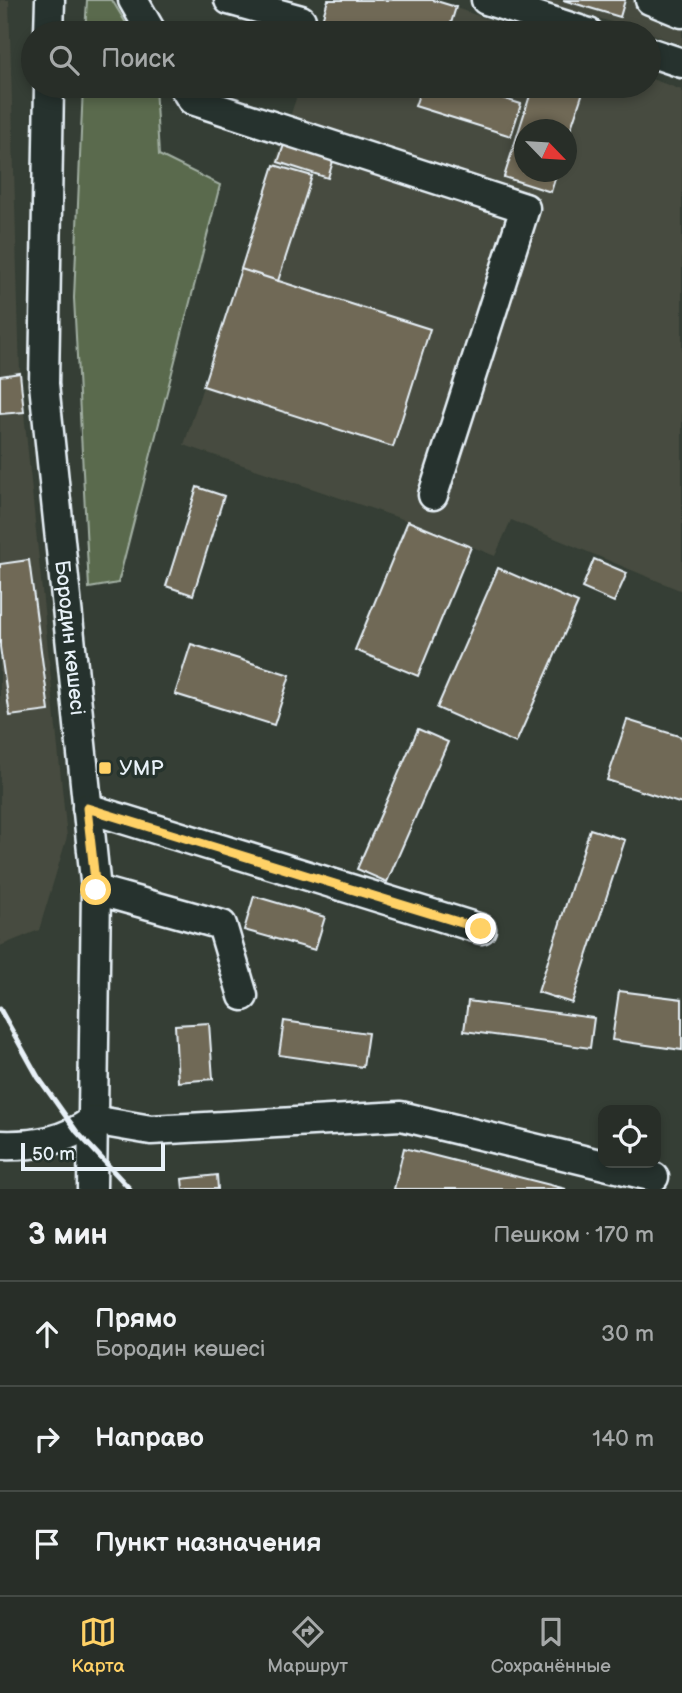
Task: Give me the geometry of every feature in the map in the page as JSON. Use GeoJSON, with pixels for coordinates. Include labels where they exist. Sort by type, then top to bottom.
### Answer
{"type":"FeatureCollection","features":[{"type":"Feature","properties":{"kind":"street"},"geometry":{"type":"LineString","coordinates":[[49,21],[50,0]]}},
{"type":"Feature","properties":{"kind":"street"},"geometry":{"type":"LineString","coordinates":[[133,0],[145,21]]}},
{"type":"Feature","properties":{"kind":"street"},"geometry":{"type":"LineString","coordinates":[[229,0],[300,20]]}},
{"type":"Feature","properties":{"kind":"street"},"geometry":{"type":"LineString","coordinates":[[486,0],[552,21]]}},
{"type":"Feature","properties":{"kind":"street"},"geometry":{"type":"LineString","coordinates":[[649,0],[682,13]]}},
{"type":"Feature","properties":{"kind":"street"},"geometry":{"type":"LineString","coordinates":[[661,56],[682,63]]}},
{"type":"Feature","properties":{"kind":"street","name":"Бородин көшесі"},"geometry":{"type":"LineString","coordinates":[[48,98],[44,384],[96,890],[92,1189]]}},
{"type":"Feature","properties":{"kind":"street"},"geometry":{"type":"LineString","coordinates":[[191,98],[525,208],[433,495]]}},
{"type":"Feature","properties":{"kind":"street"},"geometry":{"type":"LineString","coordinates":[[87,808],[481,929]]}},
{"type":"Feature","properties":{"kind":"street"},"geometry":{"type":"LineString","coordinates":[[96,890],[222,925],[243,996]]}},
{"type":"Feature","properties":{"kind":"street"},"geometry":{"type":"LineString","coordinates":[[0,1145],[34,1146],[77,1132],[93,1120],[151,1130],[401,1116],[654,1177]]}},
{"type":"Feature","properties":{"kind":"shaded area"},"geometry":{"type":"Polygon","coordinates":[[[0,0],[9,0],[20,373],[67,837],[39,930],[0,946],[0,0]]]}},
{"type":"Feature","properties":{"kind":"shaded area"},"geometry":{"type":"Polygon","coordinates":[[[328,0],[433,0],[493,21],[322,21],[328,0]]]}},
{"type":"Feature","properties":{"kind":"shaded area"},"geometry":{"type":"Polygon","coordinates":[[[536,0],[682,0],[682,45],[661,37],[661,21],[608,21],[536,0]]]}},
{"type":"Feature","properties":{"kind":"shaded area"},"geometry":{"type":"Polygon","coordinates":[[[661,82],[682,90],[682,591],[511,520],[495,556],[408,521],[184,445],[296,98],[661,98],[661,82]]]}},
{"type":"Feature","properties":{"kind":"green space"},"geometry":{"type":"Polygon","coordinates":[[[87,0],[112,0],[125,21],[86,21],[87,0]]]}},
{"type":"Feature","properties":{"kind":"green space"},"geometry":{"type":"Polygon","coordinates":[[[82,98],[156,98],[159,155],[220,185],[118,583],[89,588],[74,298],[82,98]]]}},
{"type":"Feature","properties":{"kind":"building"},"geometry":{"type":"Polygon","coordinates":[[[328,0],[433,0],[456,7],[452,21],[322,21],[328,0]]]}},
{"type":"Feature","properties":{"kind":"building"},"geometry":{"type":"Polygon","coordinates":[[[563,0],[625,0],[620,17],[563,0]]]}},
{"type":"Feature","properties":{"kind":"building"},"geometry":{"type":"Polygon","coordinates":[[[418,98],[502,98],[521,104],[514,119],[511,136],[415,106],[418,98]]]}},
{"type":"Feature","properties":{"kind":"building"},"geometry":{"type":"Polygon","coordinates":[[[529,98],[581,98],[574,119],[522,119],[529,98]]]}},
{"type":"Feature","properties":{"kind":"building"},"geometry":{"type":"Polygon","coordinates":[[[285,142],[334,158],[328,178],[278,162],[285,142]]]}},
{"type":"Feature","properties":{"kind":"building"},"geometry":{"type":"Polygon","coordinates":[[[514,146],[514,180],[504,177],[514,146]]]}},
{"type":"Feature","properties":{"kind":"building"},"geometry":{"type":"Polygon","coordinates":[[[274,165],[312,176],[278,281],[241,269],[274,165]]]}},
{"type":"Feature","properties":{"kind":"building"},"geometry":{"type":"Polygon","coordinates":[[[520,182],[554,182],[551,192],[520,182]]]}},
{"type":"Feature","properties":{"kind":"building"},"geometry":{"type":"Polygon","coordinates":[[[241,269],[430,329],[393,447],[203,386],[241,269]]]}},
{"type":"Feature","properties":{"kind":"building"},"geometry":{"type":"Polygon","coordinates":[[[20,373],[24,412],[0,414],[0,376],[20,373]]]}},
{"type":"Feature","properties":{"kind":"building"},"geometry":{"type":"Polygon","coordinates":[[[197,487],[224,496],[193,595],[166,586],[197,487]]]}},
{"type":"Feature","properties":{"kind":"building"},"geometry":{"type":"Polygon","coordinates":[[[408,521],[471,547],[418,676],[355,650],[408,521]]]}},
{"type":"Feature","properties":{"kind":"building"},"geometry":{"type":"Polygon","coordinates":[[[594,559],[627,573],[614,602],[582,588],[594,559]]]}},
{"type":"Feature","properties":{"kind":"building"},"geometry":{"type":"Polygon","coordinates":[[[29,560],[49,711],[10,716],[0,647],[0,564],[29,560]]]}},
{"type":"Feature","properties":{"kind":"building"},"geometry":{"type":"Polygon","coordinates":[[[498,568],[578,603],[516,743],[437,708],[498,568]]]}},
{"type":"Feature","properties":{"kind":"building"},"geometry":{"type":"Polygon","coordinates":[[[191,644],[290,675],[274,725],[175,694],[191,644]]]}},
{"type":"Feature","properties":{"kind":"building"},"geometry":{"type":"Polygon","coordinates":[[[627,720],[682,737],[682,804],[607,780],[627,720]]]}},
{"type":"Feature","properties":{"kind":"building"},"geometry":{"type":"Polygon","coordinates":[[[418,729],[448,742],[387,882],[357,869],[418,729]]]}},
{"type":"Feature","properties":{"kind":"building"},"geometry":{"type":"Polygon","coordinates":[[[590,829],[625,840],[572,1003],[538,992],[590,829]]]}},
{"type":"Feature","properties":{"kind":"building"},"geometry":{"type":"Polygon","coordinates":[[[254,896],[325,917],[315,950],[244,930],[254,896]]]}},
{"type":"Feature","properties":{"kind":"building"},"geometry":{"type":"Polygon","coordinates":[[[619,991],[682,999],[682,1050],[612,1040],[619,991]]]}},
{"type":"Feature","properties":{"kind":"building"},"geometry":{"type":"Polygon","coordinates":[[[468,1001],[594,1018],[590,1048],[464,1031],[468,1001]]]}},
{"type":"Feature","properties":{"kind":"building"},"geometry":{"type":"Polygon","coordinates":[[[284,1021],[368,1033],[363,1067],[279,1055],[284,1021]]]}},
{"type":"Feature","properties":{"kind":"building"},"geometry":{"type":"Polygon","coordinates":[[[209,1023],[213,1079],[178,1082],[175,1025],[209,1023]]]}},
{"type":"Feature","properties":{"kind":"building"},"geometry":{"type":"Polygon","coordinates":[[[404,1148],[566,1189],[394,1189],[404,1148]]]}},
{"type":"Feature","properties":{"kind":"building"},"geometry":{"type":"Polygon","coordinates":[[[217,1175],[218,1189],[183,1189],[182,1179],[217,1175]]]}},
{"type":"Feature","properties":{"kind":"railway"},"geometry":{"type":"LineString","coordinates":[[0,1009],[38,1077],[77,1132],[130,1189]]}},
{"type":"Feature","properties":{"kind":"place","name":"УМР"},"geometry":{"type":"Point","coordinates":[105,768]}},
{"type":"Feature","properties":{"kind":"route"},"geometry":{"type":"LineString","coordinates":[[96,890],[87,808],[481,929]]}}]}
